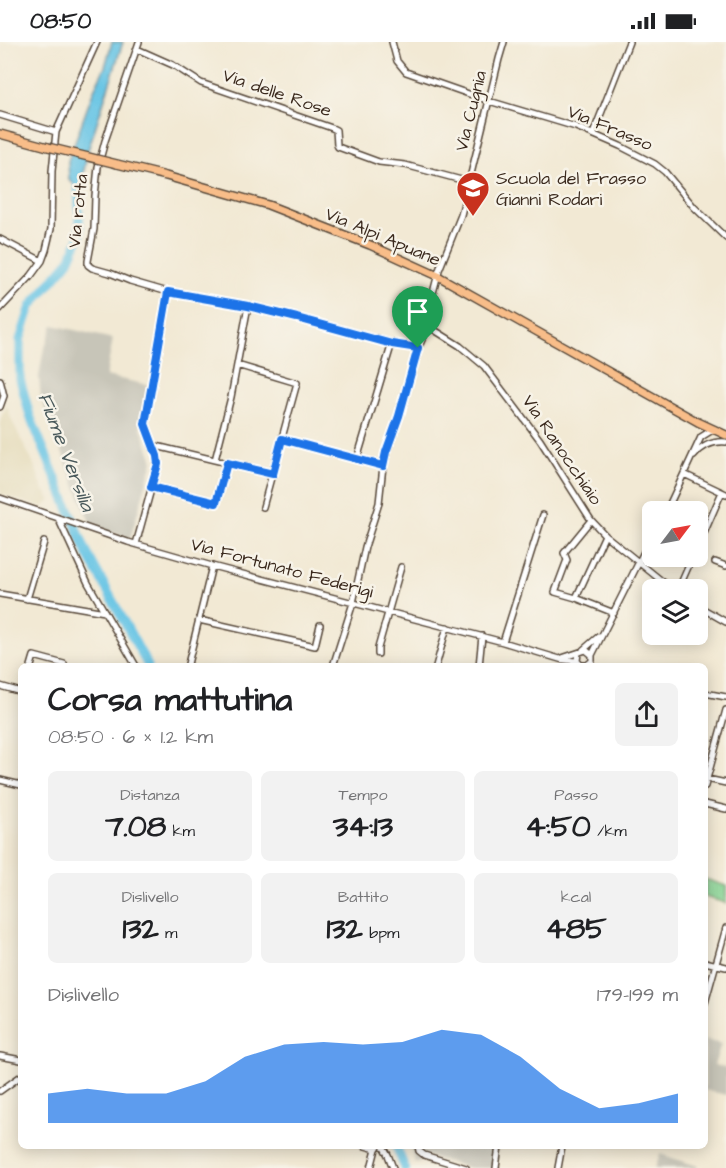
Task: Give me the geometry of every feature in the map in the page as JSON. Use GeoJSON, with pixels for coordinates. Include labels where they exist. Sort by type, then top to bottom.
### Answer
{"type":"FeatureCollection","features":[{"type":"Feature","properties":{"kind":"main road","name":"Via Alpi Apuane"},"geometry":{"type":"LineString","coordinates":[[0,134],[166,176],[268,205],[370,245],[438,276],[698,422],[726,435]]}},
{"type":"Feature","properties":{"kind":"street"},"geometry":{"type":"LineString","coordinates":[[0,309],[31,276],[42,261],[46,250],[51,228],[52,171],[56,132],[97,42]]}},
{"type":"Feature","properties":{"kind":"street","name":"Via Frasso"},"geometry":{"type":"LineString","coordinates":[[392,42],[397,61],[406,72],[489,101],[576,127],[655,164],[726,238]]}},
{"type":"Feature","properties":{"kind":"street","name":"Via Cugnia"},"geometry":{"type":"LineString","coordinates":[[334,663],[353,603],[365,547],[379,502],[386,452],[399,416],[418,348],[428,326],[429,308],[438,276],[461,215],[504,42]]}},
{"type":"Feature","properties":{"kind":"street"},"geometry":{"type":"LineString","coordinates":[[593,134],[629,42]]}},
{"type":"Feature","properties":{"kind":"street","name":"Via delle Rose"},"geometry":{"type":"LineString","coordinates":[[138,45],[201,83],[336,130],[338,147],[379,162],[405,165],[469,182]]}},
{"type":"Feature","properties":{"kind":"street","name":"Via rotta"},"geometry":{"type":"LineString","coordinates":[[138,45],[98,167],[94,229],[88,265],[168,292],[248,306],[392,344],[418,348]]}},
{"type":"Feature","properties":{"kind":"street"},"geometry":{"type":"LineString","coordinates":[[0,115],[56,132]]}},
{"type":"Feature","properties":{"kind":"street"},"geometry":{"type":"LineString","coordinates":[[0,239],[42,261]]}},
{"type":"Feature","properties":{"kind":"street"},"geometry":{"type":"LineString","coordinates":[[136,544],[158,464],[145,424],[168,292]]}},
{"type":"Feature","properties":{"kind":"street"},"geometry":{"type":"LineString","coordinates":[[215,460],[231,397],[248,306]]}},
{"type":"Feature","properties":{"kind":"street","name":"Via Ranocchiaio"},"geometry":{"type":"LineString","coordinates":[[428,326],[460,346],[484,366],[540,441],[591,520],[605,535],[659,579]]}},
{"type":"Feature","properties":{"kind":"street"},"geometry":{"type":"LineString","coordinates":[[357,459],[392,344]]}},
{"type":"Feature","properties":{"kind":"street"},"geometry":{"type":"LineString","coordinates":[[237,365],[297,383],[263,507]]}},
{"type":"Feature","properties":{"kind":"street"},"geometry":{"type":"LineString","coordinates":[[0,380],[4,396],[0,407]]}},
{"type":"Feature","properties":{"kind":"street"},"geometry":{"type":"LineString","coordinates":[[698,422],[701,437]]}},
{"type":"Feature","properties":{"kind":"street"},"geometry":{"type":"LineString","coordinates":[[671,501],[701,437],[714,429]]}},
{"type":"Feature","properties":{"kind":"street"},"geometry":{"type":"LineString","coordinates":[[689,462],[710,441],[714,429]]}},
{"type":"Feature","properties":{"kind":"street"},"geometry":{"type":"LineString","coordinates":[[282,439],[383,466]]}},
{"type":"Feature","properties":{"kind":"street"},"geometry":{"type":"LineString","coordinates":[[706,445],[726,442]]}},
{"type":"Feature","properties":{"kind":"street"},"geometry":{"type":"LineString","coordinates":[[152,445],[273,474]]}},
{"type":"Feature","properties":{"kind":"street"},"geometry":{"type":"LineString","coordinates":[[151,487],[216,503],[227,463]]}},
{"type":"Feature","properties":{"kind":"street"},"geometry":{"type":"LineString","coordinates":[[684,474],[724,493],[708,526]]}},
{"type":"Feature","properties":{"kind":"street","name":"Via Fortunato Federigi"},"geometry":{"type":"LineString","coordinates":[[0,498],[61,520],[212,566],[482,636],[561,662],[577,662]]}},
{"type":"Feature","properties":{"kind":"street"},"geometry":{"type":"LineString","coordinates":[[503,642],[543,515]]}},
{"type":"Feature","properties":{"kind":"street"},"geometry":{"type":"LineString","coordinates":[[61,520],[88,584],[134,663]]}},
{"type":"Feature","properties":{"kind":"street"},"geometry":{"type":"LineString","coordinates":[[591,520],[564,553],[567,560],[555,592],[614,613]]}},
{"type":"Feature","properties":{"kind":"street"},"geometry":{"type":"LineString","coordinates":[[576,598],[605,535]]}},
{"type":"Feature","properties":{"kind":"street"},"geometry":{"type":"LineString","coordinates":[[27,599],[44,542]]}},
{"type":"Feature","properties":{"kind":"street"},"geometry":{"type":"LineString","coordinates":[[589,662],[642,555]]}},
{"type":"Feature","properties":{"kind":"street"},"geometry":{"type":"LineString","coordinates":[[715,562],[726,566]]}},
{"type":"Feature","properties":{"kind":"street"},"geometry":{"type":"LineString","coordinates":[[188,663],[212,566]]}},
{"type":"Feature","properties":{"kind":"street"},"geometry":{"type":"LineString","coordinates":[[378,654],[401,567]]}},
{"type":"Feature","properties":{"kind":"street"},"geometry":{"type":"LineString","coordinates":[[0,594],[105,612]]}},
{"type":"Feature","properties":{"kind":"street"},"geometry":{"type":"LineString","coordinates":[[708,612],[726,622]]}},
{"type":"Feature","properties":{"kind":"street"},"geometry":{"type":"LineString","coordinates":[[199,620],[315,646],[320,625]]}},
{"type":"Feature","properties":{"kind":"street"},"geometry":{"type":"LineString","coordinates":[[437,663],[447,627]]}},
{"type":"Feature","properties":{"kind":"street"},"geometry":{"type":"LineString","coordinates":[[561,662],[594,642],[603,631]]}},
{"type":"Feature","properties":{"kind":"street"},"geometry":{"type":"LineString","coordinates":[[479,663],[482,636]]}},
{"type":"Feature","properties":{"kind":"street"},"geometry":{"type":"LineString","coordinates":[[577,662],[576,656],[580,651]]}},
{"type":"Feature","properties":{"kind":"street"},"geometry":{"type":"LineString","coordinates":[[580,651],[588,651],[589,662]]}},
{"type":"Feature","properties":{"kind":"street"},"geometry":{"type":"LineString","coordinates":[[33,663],[34,656],[44,663],[64,663]]}},
{"type":"Feature","properties":{"kind":"street"},"geometry":{"type":"LineString","coordinates":[[0,686],[18,691]]}},
{"type":"Feature","properties":{"kind":"street"},"geometry":{"type":"LineString","coordinates":[[708,694],[726,697]]}},
{"type":"Feature","properties":{"kind":"street"},"geometry":{"type":"LineString","coordinates":[[708,775],[726,710]]}},
{"type":"Feature","properties":{"kind":"street"},"geometry":{"type":"LineString","coordinates":[[708,779],[726,783]]}},
{"type":"Feature","properties":{"kind":"street"},"geometry":{"type":"LineString","coordinates":[[0,780],[18,784]]}},
{"type":"Feature","properties":{"kind":"street"},"geometry":{"type":"LineString","coordinates":[[708,805],[726,809]]}},
{"type":"Feature","properties":{"kind":"street"},"geometry":{"type":"LineString","coordinates":[[708,993],[726,928]]}},
{"type":"Feature","properties":{"kind":"street"},"geometry":{"type":"LineString","coordinates":[[708,963],[726,967]]}},
{"type":"Feature","properties":{"kind":"street"},"geometry":{"type":"LineString","coordinates":[[0,1056],[18,1059]]}},
{"type":"Feature","properties":{"kind":"street"},"geometry":{"type":"LineString","coordinates":[[0,1092],[18,1078]]}},
{"type":"Feature","properties":{"kind":"street"},"geometry":{"type":"LineString","coordinates":[[371,1168],[376,1149]]}},
{"type":"Feature","properties":{"kind":"street"},"geometry":{"type":"LineString","coordinates":[[385,1149],[393,1168]]}},
{"type":"Feature","properties":{"kind":"street"},"geometry":{"type":"LineString","coordinates":[[419,1149],[424,1155],[466,1168]]}},
{"type":"Feature","properties":{"kind":"street"},"geometry":{"type":"LineString","coordinates":[[496,1168],[499,1149]]}},
{"type":"Feature","properties":{"kind":"street"},"geometry":{"type":"LineString","coordinates":[[558,1168],[561,1149]]}},
{"type":"Feature","properties":{"kind":"shaded area"},"geometry":{"type":"Polygon","coordinates":[[[53,325],[113,339],[106,376],[148,385],[141,427],[153,461],[130,539],[91,525],[41,399],[39,377],[43,353],[53,325]]]}},
{"type":"Feature","properties":{"kind":"shaded area"},"geometry":{"type":"Polygon","coordinates":[[[7,406],[43,489],[51,500],[43,507],[0,494],[0,419],[7,406]]]}},
{"type":"Feature","properties":{"kind":"shaded area"},"geometry":{"type":"Polygon","coordinates":[[[708,1041],[721,1044],[714,1065],[726,1068],[726,1095],[708,1091],[708,1041]]]}},
{"type":"Feature","properties":{"kind":"shaded area"},"geometry":{"type":"Polygon","coordinates":[[[411,1149],[498,1149],[495,1168],[469,1168],[424,1154],[421,1161],[415,1163],[411,1149]]]}},
{"type":"Feature","properties":{"kind":"shaded area"},"geometry":{"type":"Polygon","coordinates":[[[660,1154],[698,1166],[697,1168],[655,1168],[660,1154]]]}},
{"type":"Feature","properties":{"kind":"green space"},"geometry":{"type":"Polygon","coordinates":[[[708,880],[726,886],[726,903],[708,898],[708,880]]]}},
{"type":"Feature","properties":{"kind":"water"},"geometry":{"type":"Polygon","coordinates":[[[112,42],[123,42],[88,150],[80,190],[69,180],[68,161],[93,92],[105,67],[112,42]]]}},
{"type":"Feature","properties":{"kind":"waterway","name":"Fiume Versilia"},"geometry":{"type":"LineString","coordinates":[[78,178],[80,236],[69,261],[31,306],[20,340],[20,379],[30,416],[87,553],[146,663]]}},
{"type":"Feature","properties":{"kind":"waterway","name":"Fiume Versilia"},"geometry":{"type":"LineString","coordinates":[[397,1149],[405,1168]]}},
{"type":"Feature","properties":{"kind":"place","name":"Scuola del Frasso Gianni Rodari"},"geometry":{"type":"Point","coordinates":[473,217]}},
{"type":"Feature","properties":{"kind":"route"},"geometry":{"type":"LineString","coordinates":[[168,292],[248,306],[392,344],[418,348],[383,466],[282,439],[273,474],[227,463],[216,503],[151,487],[158,464],[145,424],[168,292]]}}]}
